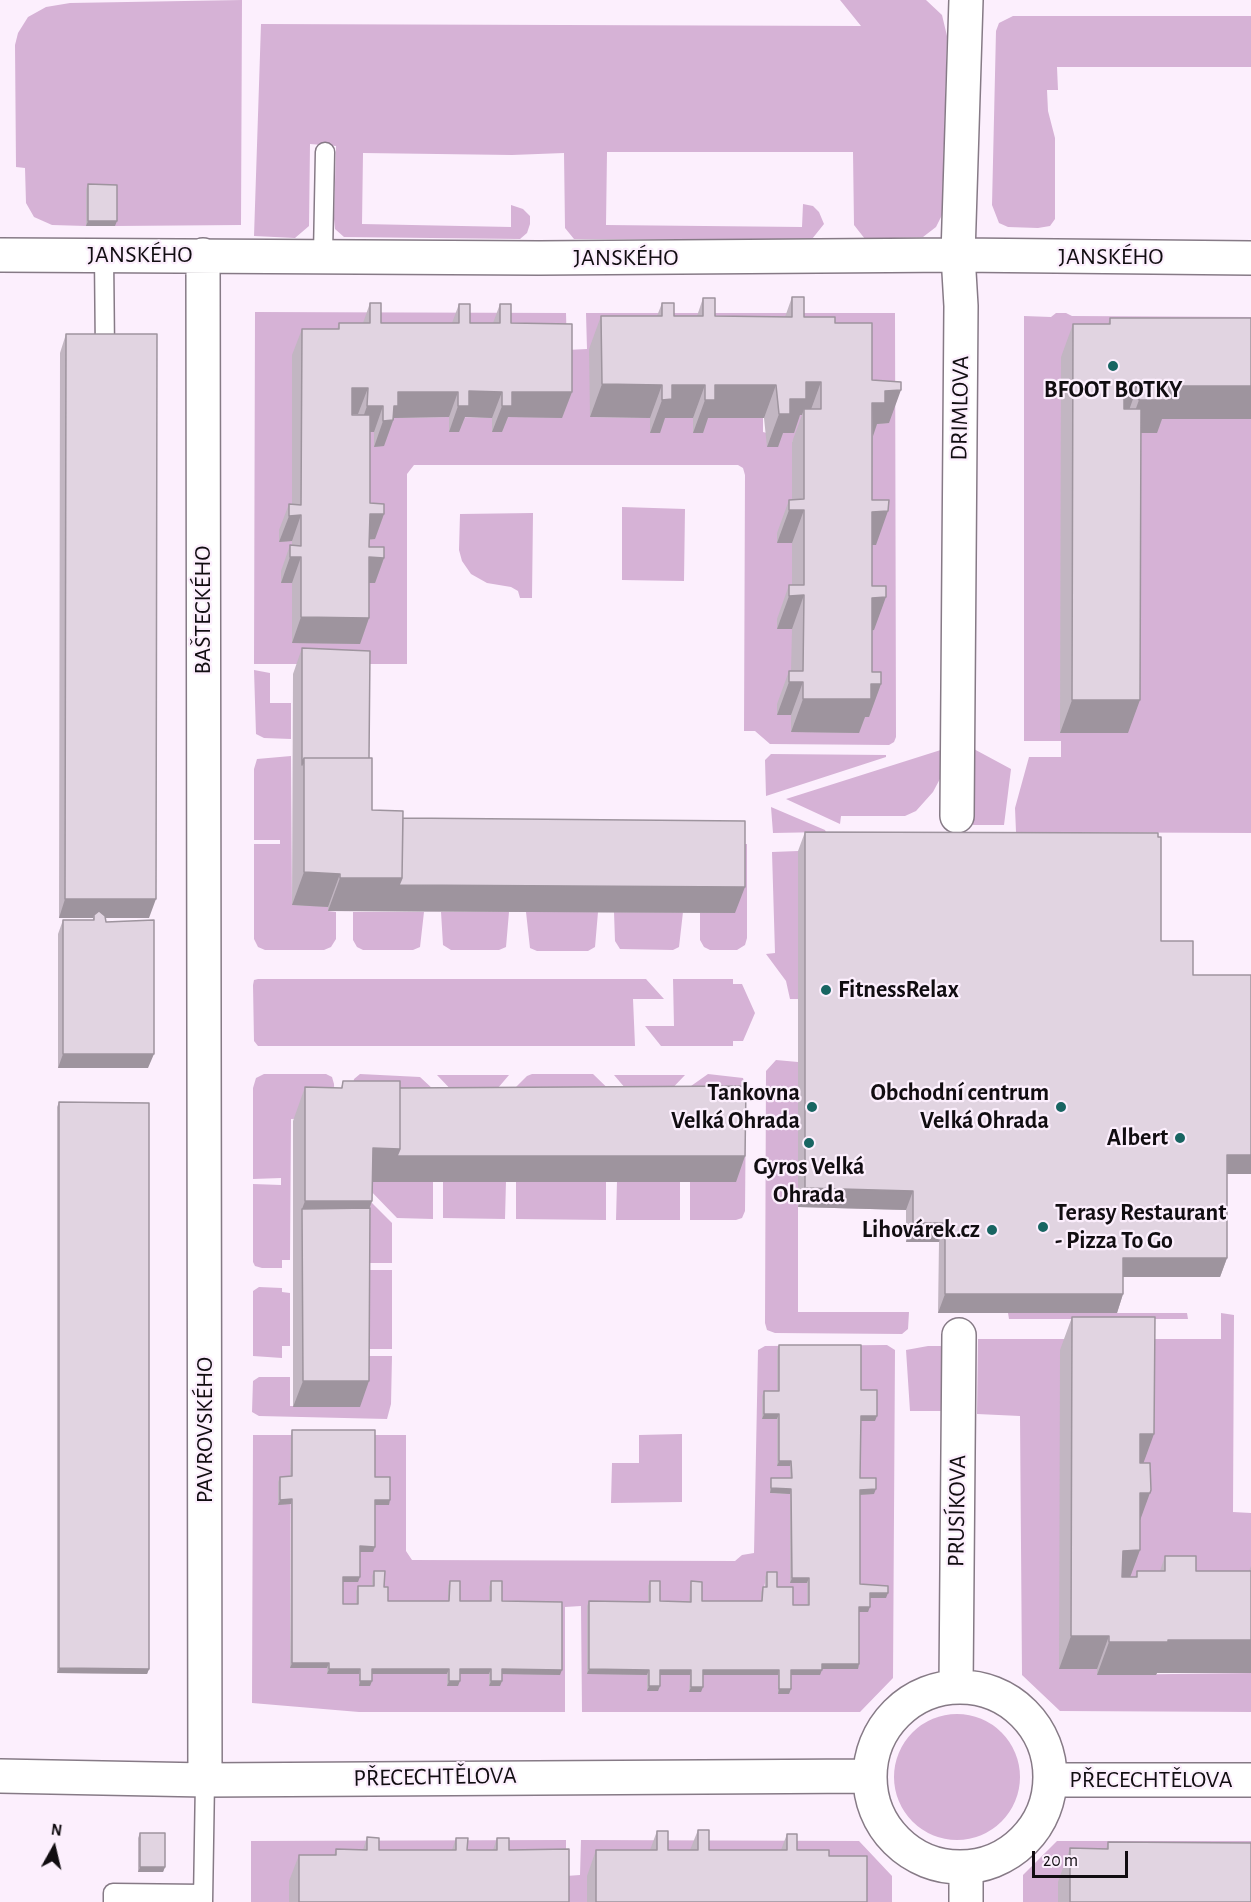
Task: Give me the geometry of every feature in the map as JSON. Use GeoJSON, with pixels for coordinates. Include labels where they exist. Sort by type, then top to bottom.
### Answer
{"type":"FeatureCollection","features":[{"type":"Feature","properties":{"kind":"street","name":"DRIMLOVA"},"geometry":{"type":"LineString","coordinates":[[957,816],[961,318],[958,255],[966,0]]}},
{"type":"Feature","properties":{"kind":"street","name":"JANSKÉHO"},"geometry":{"type":"LineString","coordinates":[[0,255],[578,258],[958,255],[1251,258]]}},
{"type":"Feature","properties":{"kind":"street","name":"BAŠTECKÉHO"},"geometry":{"type":"LineString","coordinates":[[202,255],[203,965]]}},
{"type":"Feature","properties":{"kind":"street","name":"PAVROVSKÉHO"},"geometry":{"type":"LineString","coordinates":[[203,965],[205,1780]]}},
{"type":"Feature","properties":{"kind":"street","name":"PRUSÍKOVA"},"geometry":{"type":"LineString","coordinates":[[956,1687],[959,1335]]}},
{"type":"Feature","properties":{"kind":"street","name":"PŘECECHTĚLOVA"},"geometry":{"type":"LineString","coordinates":[[956,1687],[985,1690],[1012,1703],[1033,1724],[1047,1750],[1051,1780],[1046,1806],[1034,1830],[1016,1849],[992,1862],[966,1868],[936,1865],[909,1852],[888,1832],[874,1805],[869,1776],[874,1749],[886,1725],[905,1705],[929,1692],[956,1687]]}},
{"type":"Feature","properties":{"kind":"street","name":"PŘECECHTĚLOVA"},"geometry":{"type":"LineString","coordinates":[[0,1776],[205,1780],[869,1776]]}},
{"type":"Feature","properties":{"kind":"street","name":"PŘECECHTĚLOVA"},"geometry":{"type":"LineString","coordinates":[[1051,1780],[1251,1780]]}},
{"type":"Feature","properties":{"kind":"street"},"geometry":{"type":"LineString","coordinates":[[966,1868],[966,1902]]}},
{"type":"Feature","properties":{"kind":"lane"},"geometry":{"type":"LineString","coordinates":[[323,255],[325,152]]}},
{"type":"Feature","properties":{"kind":"lane"},"geometry":{"type":"LineString","coordinates":[[104,255],[105,353]]}},
{"type":"Feature","properties":{"kind":"lane","name":"PAVROVSKÉHO"},"geometry":{"type":"LineString","coordinates":[[112,1902],[113,1893],[203,1898],[205,1780]]}},
{"type":"Feature","properties":{"kind":"shaded area"},"geometry":{"type":"Polygon","coordinates":[[[242,0],[241,225],[115,226],[115,190],[86,190],[86,226],[52,225],[34,217],[26,203],[25,168],[16,167],[15,45],[18,33],[28,17],[46,7],[70,3],[242,0]]]}},
{"type":"Feature","properties":{"kind":"shaded area"},"geometry":{"type":"Polygon","coordinates":[[[840,0],[926,0],[942,15],[947,36],[942,215],[936,227],[923,237],[865,239],[854,225],[853,152],[607,152],[606,225],[802,227],[803,204],[813,206],[819,212],[824,224],[812,239],[574,239],[565,228],[564,153],[512,155],[363,153],[362,224],[511,227],[511,205],[523,209],[530,216],[530,224],[527,233],[520,239],[344,237],[335,229],[334,219],[336,146],[310,144],[309,226],[295,238],[254,236],[261,24],[861,26],[840,0]]]}},
{"type":"Feature","properties":{"kind":"shaded area"},"geometry":{"type":"Polygon","coordinates":[[[1013,16],[1251,16],[1251,67],[1057,67],[1058,90],[1047,90],[1048,111],[1055,138],[1055,219],[1050,226],[1008,227],[999,223],[992,205],[996,31],[999,23],[1013,16]]]}},
{"type":"Feature","properties":{"kind":"shaded area"},"geometry":{"type":"Polygon","coordinates":[[[255,312],[566,313],[567,350],[587,349],[586,313],[895,313],[896,737],[889,745],[770,744],[755,731],[744,731],[745,475],[743,468],[738,465],[414,465],[407,474],[407,664],[254,664],[255,312]],[[371,349],[292,530],[279,541],[292,541],[292,572],[281,571],[281,582],[292,582],[292,643],[343,414],[358,414],[374,432],[374,447],[389,418],[449,417],[449,432],[459,417],[492,418],[492,432],[502,432],[503,417],[371,349]],[[872,413],[590,417],[650,418],[650,433],[659,432],[660,418],[693,418],[693,433],[703,433],[703,418],[763,418],[763,432],[778,433],[794,415],[809,415],[792,442],[792,533],[777,533],[777,543],[792,543],[792,618],[777,629],[792,629],[792,732],[859,732],[860,533],[872,413]]]}},
{"type":"Feature","properties":{"kind":"shaded area"},"geometry":{"type":"Polygon","coordinates":[[[1056,313],[1066,313],[1072,316],[1251,317],[1251,351],[1098,351],[1060,732],[1128,733],[1129,443],[1157,419],[1251,419],[1251,833],[1016,832],[1015,808],[1029,757],[1061,757],[1061,741],[1024,741],[1024,316],[1051,317],[1056,313]]]}},
{"type":"Feature","properties":{"kind":"shaded area"},"geometry":{"type":"Polygon","coordinates":[[[622,507],[685,509],[684,581],[622,580],[622,507]]]}},
{"type":"Feature","properties":{"kind":"shaded area"},"geometry":{"type":"Polygon","coordinates":[[[533,513],[532,598],[520,598],[518,591],[511,587],[487,583],[471,574],[462,561],[459,550],[460,514],[533,513]]]}},
{"type":"Feature","properties":{"kind":"shaded area"},"geometry":{"type":"Polygon","coordinates":[[[254,670],[270,673],[270,703],[291,703],[291,739],[264,738],[256,734],[254,670]]]}},
{"type":"Feature","properties":{"kind":"shaded area"},"geometry":{"type":"Polygon","coordinates":[[[947,748],[942,775],[933,792],[916,811],[905,816],[841,816],[840,824],[786,799],[947,748]]]}},
{"type":"Feature","properties":{"kind":"shaded area"},"geometry":{"type":"Polygon","coordinates":[[[972,748],[1011,769],[1004,825],[973,825],[972,748]]]}},
{"type":"Feature","properties":{"kind":"shaded area"},"geometry":{"type":"Polygon","coordinates":[[[771,754],[886,755],[886,757],[766,796],[765,760],[771,754]]]}},
{"type":"Feature","properties":{"kind":"shaded area"},"geometry":{"type":"Polygon","coordinates":[[[291,756],[292,905],[328,906],[328,911],[336,912],[336,939],[331,947],[324,950],[265,950],[258,947],[254,939],[254,844],[280,844],[280,840],[254,840],[254,769],[257,759],[291,756]]]}},
{"type":"Feature","properties":{"kind":"shaded area"},"geometry":{"type":"Polygon","coordinates":[[[771,807],[825,830],[826,832],[773,833],[771,807]]]}},
{"type":"Feature","properties":{"kind":"shaded area"},"geometry":{"type":"Polygon","coordinates":[[[736,844],[747,844],[747,938],[745,945],[737,950],[710,950],[704,947],[700,940],[700,912],[736,844]]]}},
{"type":"Feature","properties":{"kind":"shaded area"},"geometry":{"type":"Polygon","coordinates":[[[798,851],[798,999],[790,999],[786,981],[766,954],[775,953],[772,852],[798,851]]]}},
{"type":"Feature","properties":{"kind":"shaded area"},"geometry":{"type":"Polygon","coordinates":[[[353,912],[424,912],[420,947],[413,950],[363,950],[357,947],[353,940],[353,912]]]}},
{"type":"Feature","properties":{"kind":"shaded area"},"geometry":{"type":"Polygon","coordinates":[[[441,912],[509,912],[506,947],[499,950],[451,950],[443,945],[441,912]]]}},
{"type":"Feature","properties":{"kind":"shaded area"},"geometry":{"type":"Polygon","coordinates":[[[526,912],[598,912],[595,947],[588,951],[537,951],[530,948],[526,912]]]}},
{"type":"Feature","properties":{"kind":"shaded area"},"geometry":{"type":"Polygon","coordinates":[[[614,912],[683,912],[679,947],[673,950],[620,949],[615,941],[614,912]]]}},
{"type":"Feature","properties":{"kind":"shaded area"},"geometry":{"type":"Polygon","coordinates":[[[646,979],[664,999],[633,999],[635,1046],[258,1046],[254,1041],[253,985],[254,980],[646,979]]]}},
{"type":"Feature","properties":{"kind":"shaded area"},"geometry":{"type":"Polygon","coordinates":[[[673,979],[733,979],[733,984],[742,984],[755,1013],[743,1041],[733,1041],[733,1046],[661,1046],[645,1026],[674,1026],[673,979]]]}},
{"type":"Feature","properties":{"kind":"shaded area"},"geometry":{"type":"Polygon","coordinates":[[[776,1060],[798,1062],[798,1312],[909,1312],[908,1329],[902,1334],[775,1333],[767,1330],[765,1323],[766,1071],[776,1060]]]}},
{"type":"Feature","properties":{"kind":"shaded area"},"geometry":{"type":"Polygon","coordinates":[[[264,1074],[326,1074],[332,1077],[334,1084],[335,1112],[329,1118],[291,1119],[290,1260],[282,1260],[282,1268],[262,1268],[255,1266],[253,1262],[253,1184],[281,1185],[281,1178],[253,1179],[253,1088],[256,1078],[264,1074]]]}},
{"type":"Feature","properties":{"kind":"shaded area"},"geometry":{"type":"Polygon","coordinates":[[[360,1074],[420,1077],[448,1103],[352,1089],[354,1079],[360,1074]]]}},
{"type":"Feature","properties":{"kind":"shaded area"},"geometry":{"type":"Polygon","coordinates":[[[532,1074],[593,1074],[624,1104],[500,1103],[527,1076],[532,1074]]]}},
{"type":"Feature","properties":{"kind":"shaded area"},"geometry":{"type":"Polygon","coordinates":[[[708,1074],[743,1078],[746,1090],[745,1211],[742,1218],[736,1220],[690,1220],[690,1181],[673,1104],[691,1086],[708,1074]]]}},
{"type":"Feature","properties":{"kind":"shaded area"},"geometry":{"type":"Polygon","coordinates":[[[437,1075],[509,1075],[492,1095],[456,1095],[437,1075]]]}},
{"type":"Feature","properties":{"kind":"shaded area"},"geometry":{"type":"Polygon","coordinates":[[[614,1075],[685,1075],[665,1096],[632,1096],[614,1075]]]}},
{"type":"Feature","properties":{"kind":"shaded area"},"geometry":{"type":"Polygon","coordinates":[[[367,1180],[433,1181],[433,1219],[397,1218],[367,1187],[367,1180]]]}},
{"type":"Feature","properties":{"kind":"shaded area"},"geometry":{"type":"Polygon","coordinates":[[[443,1181],[506,1181],[505,1219],[443,1218],[443,1181]]]}},
{"type":"Feature","properties":{"kind":"shaded area"},"geometry":{"type":"Polygon","coordinates":[[[516,1181],[606,1181],[606,1220],[516,1219],[516,1181]]]}},
{"type":"Feature","properties":{"kind":"shaded area"},"geometry":{"type":"Polygon","coordinates":[[[617,1181],[680,1181],[680,1220],[616,1220],[617,1181]]]}},
{"type":"Feature","properties":{"kind":"shaded area"},"geometry":{"type":"Polygon","coordinates":[[[359,1190],[392,1223],[392,1263],[358,1263],[359,1190]]]}},
{"type":"Feature","properties":{"kind":"shaded area"},"geometry":{"type":"Polygon","coordinates":[[[358,1270],[392,1270],[392,1349],[358,1349],[358,1270]]]}},
{"type":"Feature","properties":{"kind":"shaded area"},"geometry":{"type":"Polygon","coordinates":[[[259,1287],[282,1288],[282,1292],[290,1293],[290,1346],[282,1346],[282,1358],[253,1356],[253,1291],[259,1287]]]}},
{"type":"Feature","properties":{"kind":"shaded area"},"geometry":{"type":"Polygon","coordinates":[[[1008,1313],[1187,1313],[1188,1319],[1009,1319],[1008,1313]]]}},
{"type":"Feature","properties":{"kind":"shaded area"},"geometry":{"type":"Polygon","coordinates":[[[1221,1313],[1234,1315],[1233,1512],[1251,1513],[1251,1590],[1097,1669],[1097,1675],[1251,1673],[1251,1712],[1060,1711],[1022,1675],[1020,1416],[977,1414],[978,1339],[1221,1339],[1221,1313]]]}},
{"type":"Feature","properties":{"kind":"shaded area"},"geometry":{"type":"Polygon","coordinates":[[[887,1345],[895,1350],[893,1678],[860,1712],[582,1712],[581,1606],[565,1607],[565,1712],[359,1712],[252,1703],[253,1435],[291,1435],[290,1668],[327,1668],[359,1674],[359,1686],[370,1686],[370,1674],[447,1674],[447,1686],[458,1674],[489,1674],[500,1686],[489,1606],[387,1606],[372,1592],[356,1609],[341,1609],[341,1582],[359,1552],[373,1505],[389,1505],[373,1482],[373,1435],[406,1435],[406,1551],[412,1560],[735,1561],[742,1555],[754,1553],[758,1350],[765,1346],[887,1345]],[[777,1396],[762,1419],[777,1419],[790,1466],[790,1483],[770,1493],[790,1494],[790,1583],[807,1583],[807,1610],[792,1610],[766,1577],[761,1606],[648,1607],[647,1691],[658,1691],[658,1675],[690,1675],[690,1692],[701,1692],[701,1675],[778,1675],[778,1694],[789,1694],[789,1675],[820,1675],[820,1669],[868,1598],[886,1598],[858,1589],[858,1483],[777,1396]]]}},
{"type":"Feature","properties":{"kind":"shaded area"},"geometry":{"type":"Polygon","coordinates":[[[944,1346],[944,1411],[910,1411],[906,1350],[944,1346]]]}},
{"type":"Feature","properties":{"kind":"shaded area"},"geometry":{"type":"Polygon","coordinates":[[[358,1356],[392,1356],[391,1404],[387,1419],[259,1416],[252,1412],[253,1381],[259,1377],[290,1377],[290,1406],[358,1406],[358,1356]]]}},
{"type":"Feature","properties":{"kind":"shaded area"},"geometry":{"type":"Polygon","coordinates":[[[682,1434],[682,1502],[611,1503],[612,1463],[639,1463],[639,1435],[682,1434]]]}},
{"type":"Feature","properties":{"kind":"shaded area"},"geometry":{"type":"Polygon","coordinates":[[[957,1714],[981,1719],[1001,1733],[1015,1753],[1020,1777],[1015,1801],[1001,1821],[981,1835],[957,1840],[933,1835],[913,1821],[899,1801],[894,1777],[899,1753],[913,1733],[933,1719],[957,1714]]]}},
{"type":"Feature","properties":{"kind":"shaded area"},"geometry":{"type":"Polygon","coordinates":[[[566,1840],[566,1876],[580,1875],[581,1840],[859,1841],[892,1876],[892,1902],[560,1902],[289,1881],[289,1902],[251,1902],[251,1841],[566,1840]]]}},
{"type":"Feature","properties":{"kind":"shaded area"},"geometry":{"type":"Polygon","coordinates":[[[1057,1841],[1251,1841],[1251,1876],[1059,1882],[1058,1902],[1023,1902],[1023,1875],[1057,1841]]]}},
{"type":"Feature","properties":{"kind":"building"},"geometry":{"type":"Polygon","coordinates":[[[88,184],[117,185],[117,221],[88,221],[88,184]]]}},
{"type":"Feature","properties":{"kind":"building"},"geometry":{"type":"Polygon","coordinates":[[[792,297],[804,297],[804,317],[835,317],[835,323],[872,323],[872,380],[901,382],[901,390],[885,391],[885,403],[872,403],[872,500],[889,500],[888,511],[872,512],[872,586],[886,586],[886,597],[872,598],[872,672],[881,672],[881,684],[871,684],[871,699],[803,699],[803,682],[789,682],[789,671],[803,671],[804,595],[789,596],[789,585],[804,585],[804,510],[789,510],[789,500],[804,499],[804,409],[821,409],[821,382],[806,382],[806,399],[790,399],[790,414],[779,414],[776,385],[715,385],[715,400],[705,400],[705,385],[672,385],[672,399],[662,400],[662,385],[602,384],[601,316],[662,316],[662,303],[674,303],[674,316],[703,316],[703,298],[715,298],[715,316],[792,317],[792,297]]]}},
{"type":"Feature","properties":{"kind":"building"},"geometry":{"type":"Polygon","coordinates":[[[370,303],[381,303],[381,323],[459,323],[459,304],[470,304],[470,323],[500,323],[500,304],[511,304],[511,323],[572,324],[572,392],[512,392],[512,406],[502,406],[502,392],[469,391],[469,406],[458,406],[458,392],[398,392],[398,406],[394,406],[393,420],[383,421],[383,406],[367,406],[368,388],[352,388],[352,415],[370,415],[370,503],[384,504],[384,514],[370,514],[369,547],[384,547],[384,558],[369,557],[369,618],[301,617],[301,557],[290,557],[290,545],[301,546],[301,515],[289,516],[289,504],[301,505],[302,329],[339,329],[339,323],[370,323],[370,303]]]}},
{"type":"Feature","properties":{"kind":"building"},"geometry":{"type":"Polygon","coordinates":[[[1110,318],[1251,318],[1251,386],[1169,386],[1169,400],[1139,400],[1139,382],[1124,382],[1124,409],[1141,409],[1140,700],[1072,700],[1073,324],[1110,324],[1110,318]]]}},
{"type":"Feature","properties":{"kind":"building"},"geometry":{"type":"Polygon","coordinates":[[[66,334],[157,334],[156,899],[65,899],[66,334]]]}},
{"type":"Feature","properties":{"kind":"building"},"geometry":{"type":"Polygon","coordinates":[[[302,648],[370,651],[369,758],[304,758],[302,765],[302,648]]]}},
{"type":"Feature","properties":{"kind":"building"},"geometry":{"type":"Polygon","coordinates":[[[304,758],[372,758],[372,810],[403,811],[402,878],[340,878],[340,874],[304,872],[304,758]]]}},
{"type":"Feature","properties":{"kind":"building"},"geometry":{"type":"Polygon","coordinates":[[[403,818],[745,821],[745,887],[399,885],[402,878],[403,818]]]}},
{"type":"Feature","properties":{"kind":"building"},"geometry":{"type":"Polygon","coordinates":[[[805,832],[1158,833],[1158,837],[1161,837],[1161,941],[1193,941],[1193,975],[1251,975],[1251,1155],[1227,1155],[1227,1258],[1123,1258],[1123,1294],[945,1294],[945,1223],[913,1223],[913,1191],[805,1188],[805,832]]]}},
{"type":"Feature","properties":{"kind":"building"},"geometry":{"type":"Polygon","coordinates":[[[99,911],[105,916],[106,922],[154,920],[154,1054],[63,1054],[63,920],[94,920],[94,915],[99,911]]]}},
{"type":"Feature","properties":{"kind":"building"},"geometry":{"type":"Polygon","coordinates":[[[343,1081],[400,1081],[400,1149],[373,1148],[372,1201],[305,1201],[305,1087],[342,1088],[343,1081]]]}},
{"type":"Feature","properties":{"kind":"building"},"geometry":{"type":"Polygon","coordinates":[[[746,1086],[745,1156],[397,1156],[400,1149],[400,1088],[746,1086]]]}},
{"type":"Feature","properties":{"kind":"building"},"geometry":{"type":"Polygon","coordinates":[[[59,1102],[149,1103],[149,1669],[59,1668],[59,1102]]]}},
{"type":"Feature","properties":{"kind":"building"},"geometry":{"type":"Polygon","coordinates":[[[370,1208],[369,1381],[303,1381],[302,1209],[370,1208]]]}},
{"type":"Feature","properties":{"kind":"building"},"geometry":{"type":"Polygon","coordinates":[[[1072,1317],[1155,1317],[1154,1434],[1140,1434],[1140,1463],[1150,1463],[1151,1490],[1150,1493],[1140,1493],[1140,1550],[1123,1551],[1122,1577],[1137,1577],[1137,1571],[1165,1571],[1165,1556],[1196,1556],[1196,1571],[1251,1571],[1251,1640],[1109,1642],[1109,1636],[1071,1636],[1072,1317]]]}},
{"type":"Feature","properties":{"kind":"building"},"geometry":{"type":"Polygon","coordinates":[[[779,1345],[861,1345],[861,1390],[877,1390],[877,1416],[861,1416],[860,1478],[876,1478],[876,1489],[860,1490],[860,1584],[888,1586],[888,1593],[870,1593],[870,1607],[859,1607],[859,1664],[822,1664],[822,1670],[791,1670],[791,1689],[779,1689],[779,1670],[703,1670],[703,1687],[691,1687],[691,1670],[660,1670],[660,1686],[649,1686],[649,1670],[589,1669],[589,1601],[650,1602],[650,1581],[660,1581],[660,1601],[691,1602],[691,1581],[702,1582],[702,1601],[762,1601],[763,1587],[767,1587],[767,1572],[777,1572],[777,1587],[793,1587],[793,1605],[809,1605],[809,1578],[792,1578],[791,1489],[771,1488],[771,1478],[792,1478],[791,1461],[779,1461],[779,1414],[764,1414],[764,1391],[779,1391],[779,1345]]]}},
{"type":"Feature","properties":{"kind":"building"},"geometry":{"type":"Polygon","coordinates":[[[292,1430],[375,1430],[375,1477],[390,1477],[390,1500],[375,1500],[375,1547],[360,1546],[360,1577],[343,1577],[343,1604],[358,1604],[358,1586],[374,1586],[374,1571],[385,1571],[384,1587],[388,1587],[388,1601],[449,1601],[450,1581],[460,1581],[460,1601],[491,1601],[491,1581],[502,1581],[502,1601],[562,1602],[562,1670],[502,1669],[502,1681],[491,1681],[491,1669],[460,1669],[460,1681],[449,1681],[449,1669],[372,1669],[372,1681],[360,1681],[360,1669],[329,1669],[329,1663],[292,1663],[292,1499],[280,1500],[280,1477],[292,1476],[292,1430]]]}},
{"type":"Feature","properties":{"kind":"building"},"geometry":{"type":"Polygon","coordinates":[[[698,1830],[709,1830],[709,1850],[787,1850],[787,1834],[797,1834],[797,1850],[829,1850],[829,1856],[867,1856],[867,1902],[596,1902],[596,1850],[657,1850],[657,1831],[668,1831],[668,1850],[698,1850],[698,1830]]]}},
{"type":"Feature","properties":{"kind":"building"},"geometry":{"type":"Polygon","coordinates":[[[140,1833],[165,1833],[165,1867],[140,1867],[140,1833]]]}},
{"type":"Feature","properties":{"kind":"building"},"geometry":{"type":"Polygon","coordinates":[[[367,1837],[379,1838],[379,1850],[456,1850],[456,1838],[468,1838],[467,1850],[497,1850],[497,1838],[509,1838],[509,1850],[569,1849],[569,1902],[299,1902],[299,1855],[336,1855],[336,1849],[367,1850],[367,1837]]]}},
{"type":"Feature","properties":{"kind":"building"},"geometry":{"type":"Polygon","coordinates":[[[1108,1842],[1251,1843],[1251,1902],[1070,1902],[1070,1848],[1108,1849],[1108,1842]]]}},
{"type":"Feature","properties":{"kind":"place","name":"BFOOT BOTKY"},"geometry":{"type":"Point","coordinates":[1113,366]}},
{"type":"Feature","properties":{"kind":"place","name":"FitnessRelax"},"geometry":{"type":"Point","coordinates":[826,990]}},
{"type":"Feature","properties":{"kind":"place","name":"Tankovna Velká Ohrada"},"geometry":{"type":"Point","coordinates":[812,1107]}},
{"type":"Feature","properties":{"kind":"place","name":"Obchodní centrum Velká Ohrada"},"geometry":{"type":"Point","coordinates":[1061,1107]}},
{"type":"Feature","properties":{"kind":"place","name":"Albert"},"geometry":{"type":"Point","coordinates":[1180,1138]}},
{"type":"Feature","properties":{"kind":"place","name":"Gyros Velká Ohrada"},"geometry":{"type":"Point","coordinates":[809,1143]}},
{"type":"Feature","properties":{"kind":"place","name":"Terasy Restaurant - Pizza To Go"},"geometry":{"type":"Point","coordinates":[1043,1227]}},
{"type":"Feature","properties":{"kind":"place","name":"Lihovárek.cz"},"geometry":{"type":"Point","coordinates":[992,1230]}}]}
